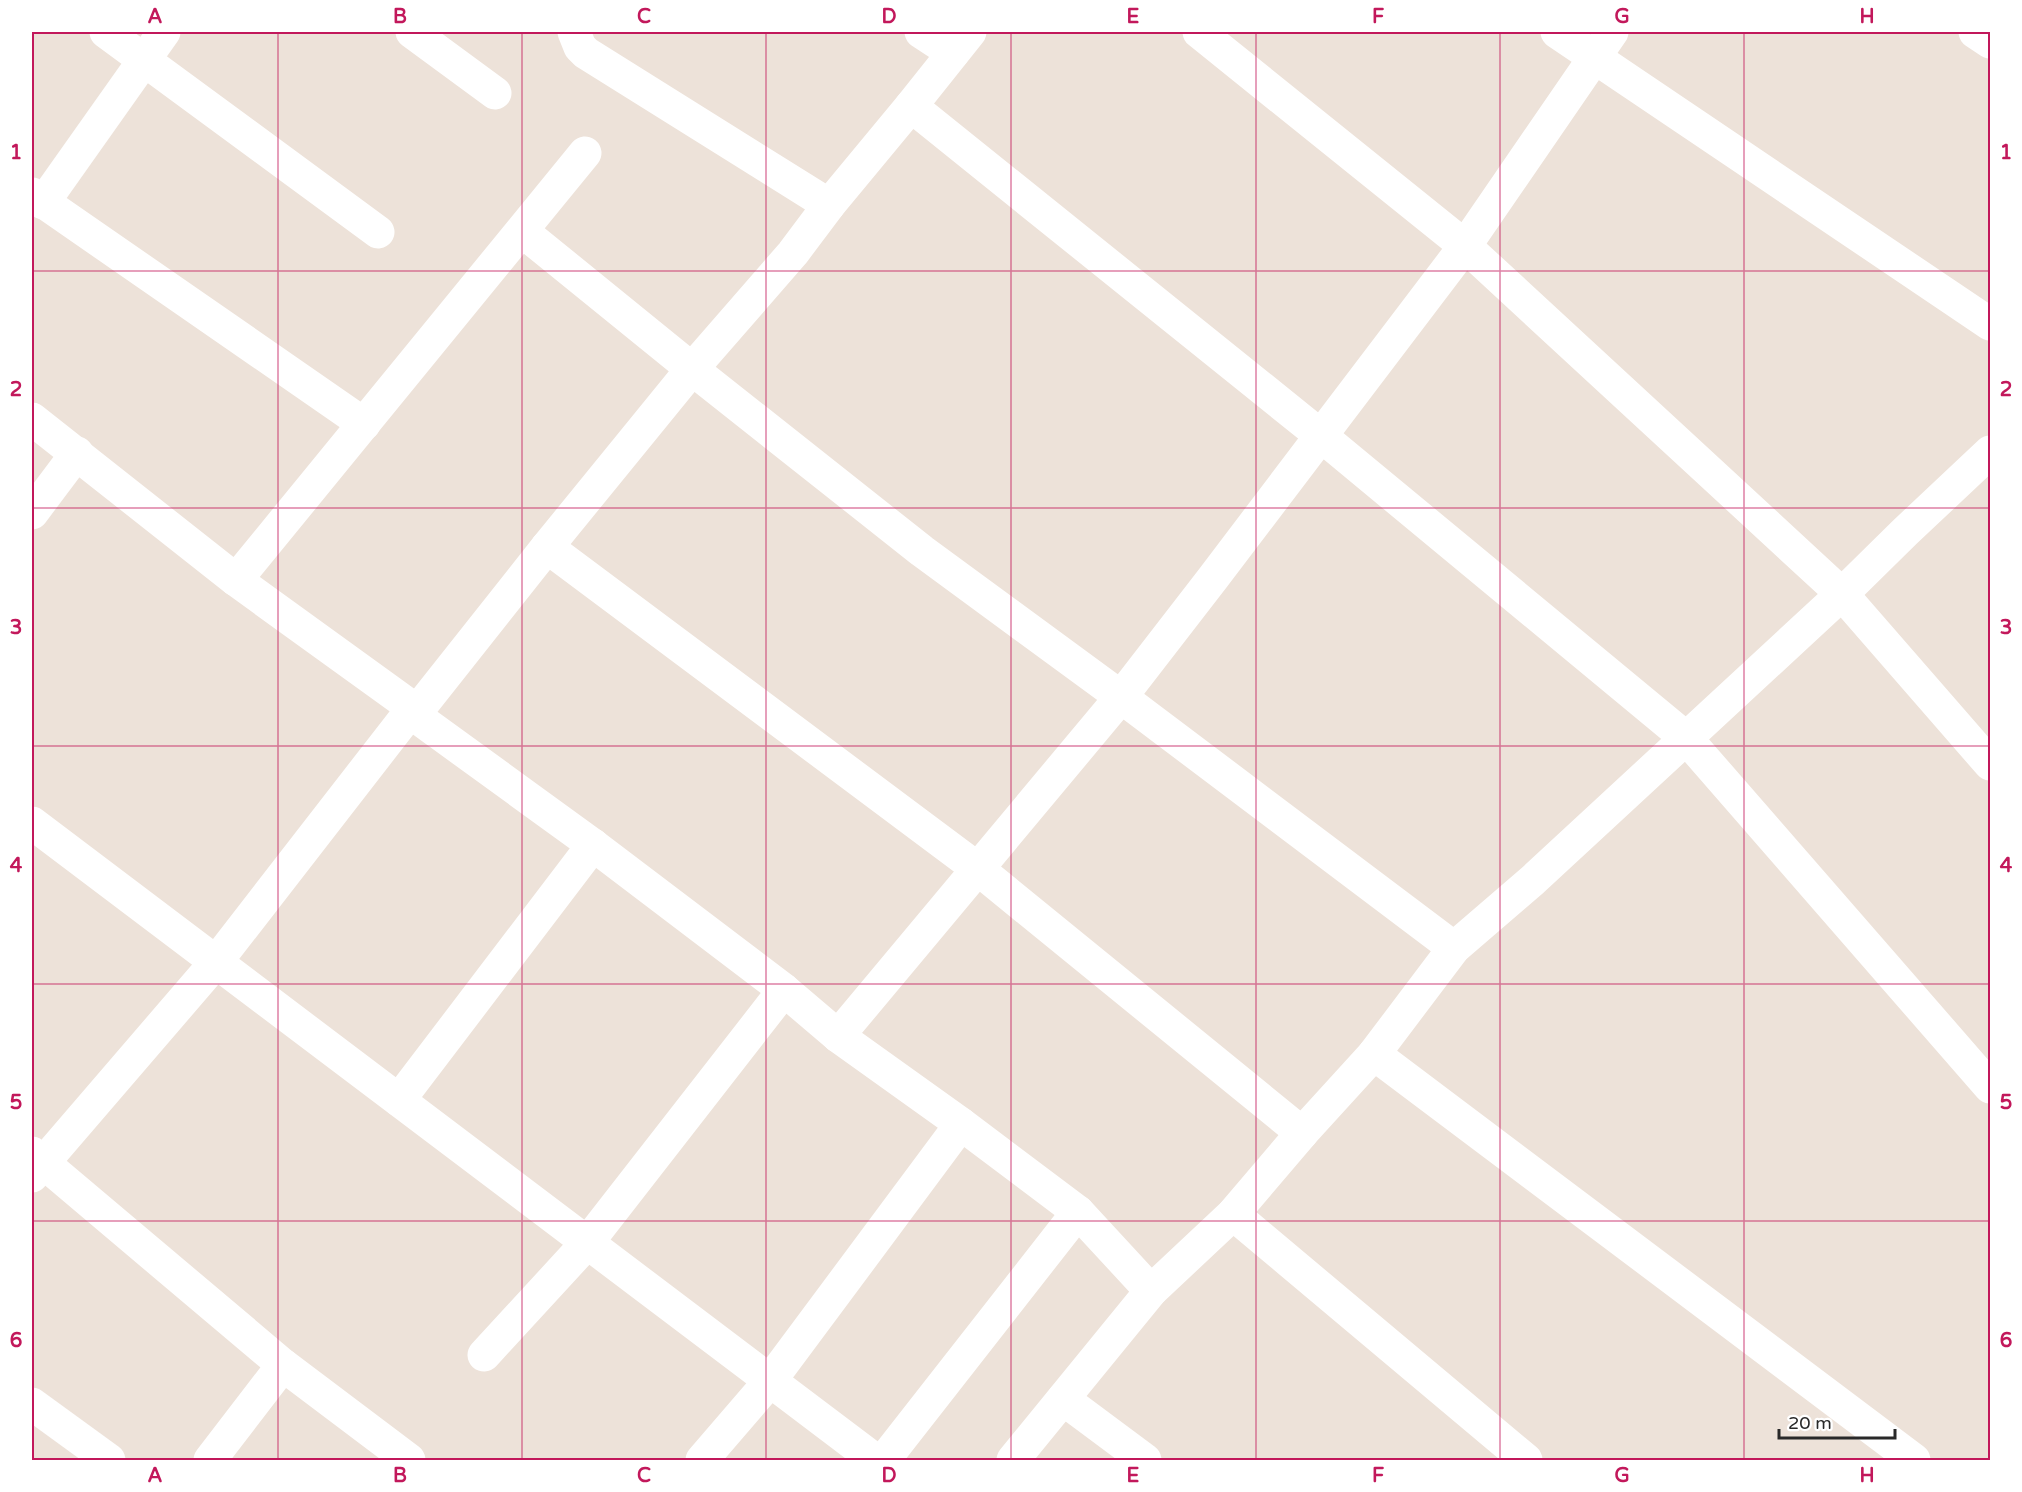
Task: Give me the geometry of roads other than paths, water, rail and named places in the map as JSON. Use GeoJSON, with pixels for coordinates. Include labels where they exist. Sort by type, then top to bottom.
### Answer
{"type":"FeatureCollection","features":[{"type":"Feature","properties":{"kind":"street"},"geometry":{"type":"LineString","coordinates":[[106,32],[378,232]]}},
{"type":"Feature","properties":{"kind":"street"},"geometry":{"type":"LineString","coordinates":[[164,32],[38,198],[364,424]]}},
{"type":"Feature","properties":{"kind":"street"},"geometry":{"type":"LineString","coordinates":[[412,32],[495,93]]}},
{"type":"Feature","properties":{"kind":"street"},"geometry":{"type":"LineString","coordinates":[[574,32],[580,47],[586,53],[829,205]]}},
{"type":"Feature","properties":{"kind":"street"},"geometry":{"type":"LineString","coordinates":[[409,1461],[283,1365],[35,1164],[216,962],[413,712],[692,369],[793,253],[961,42],[921,32]]}},
{"type":"Feature","properties":{"kind":"street"},"geometry":{"type":"LineString","coordinates":[[1198,32],[1465,246],[1842,594],[1990,764]]}},
{"type":"Feature","properties":{"kind":"street"},"geometry":{"type":"LineString","coordinates":[[1557,32],[1604,44],[1990,324]]}},
{"type":"Feature","properties":{"kind":"street"},"geometry":{"type":"LineString","coordinates":[[1975,32],[1990,42]]}},
{"type":"Feature","properties":{"kind":"street"},"geometry":{"type":"LineString","coordinates":[[838,1036],[1121,697],[1213,578],[1465,246],[1604,44]]}},
{"type":"Feature","properties":{"kind":"street"},"geometry":{"type":"LineString","coordinates":[[911,106],[1320,435],[1686,738],[1990,1087]]}},
{"type":"Feature","properties":{"kind":"street"},"geometry":{"type":"LineString","coordinates":[[236,580],[585,153]]}},
{"type":"Feature","properties":{"kind":"street"},"geometry":{"type":"LineString","coordinates":[[522,231],[922,551],[1121,697],[1454,948]]}},
{"type":"Feature","properties":{"kind":"street"},"geometry":{"type":"LineString","coordinates":[[32,419],[236,580],[593,845],[784,990],[838,1036],[1078,1212],[1151,1291]]}},
{"type":"Feature","properties":{"kind":"street"},"geometry":{"type":"LineString","coordinates":[[1013,1461],[1151,1291],[1233,1214],[1374,1054],[1454,948],[1533,880],[1842,594],[1990,452]]}},
{"type":"Feature","properties":{"kind":"street"},"geometry":{"type":"LineString","coordinates":[[32,513],[77,453]]}},
{"type":"Feature","properties":{"kind":"street"},"geometry":{"type":"LineString","coordinates":[[548,547],[978,868],[1302,1133]]}},
{"type":"Feature","properties":{"kind":"street"},"geometry":{"type":"LineString","coordinates":[[32,823],[875,1461]]}},
{"type":"Feature","properties":{"kind":"street"},"geometry":{"type":"LineString","coordinates":[[399,1100],[593,845]]}},
{"type":"Feature","properties":{"kind":"street"},"geometry":{"type":"LineString","coordinates":[[484,1355],[587,1243],[784,990]]}},
{"type":"Feature","properties":{"kind":"street"},"geometry":{"type":"LineString","coordinates":[[1374,1054],[1914,1461]]}},
{"type":"Feature","properties":{"kind":"street"},"geometry":{"type":"LineString","coordinates":[[702,1461],[770,1381],[961,1124]]}},
{"type":"Feature","properties":{"kind":"street"},"geometry":{"type":"LineString","coordinates":[[884,1461],[1078,1212]]}},
{"type":"Feature","properties":{"kind":"street"},"geometry":{"type":"LineString","coordinates":[[1233,1214],[1526,1461]]}},
{"type":"Feature","properties":{"kind":"street"},"geometry":{"type":"LineString","coordinates":[[210,1461],[283,1365]]}},
{"type":"Feature","properties":{"kind":"street"},"geometry":{"type":"LineString","coordinates":[[1064,1399],[1144,1461]]}},
{"type":"Feature","properties":{"kind":"street"},"geometry":{"type":"LineString","coordinates":[[32,1404],[109,1461]]}}]}
